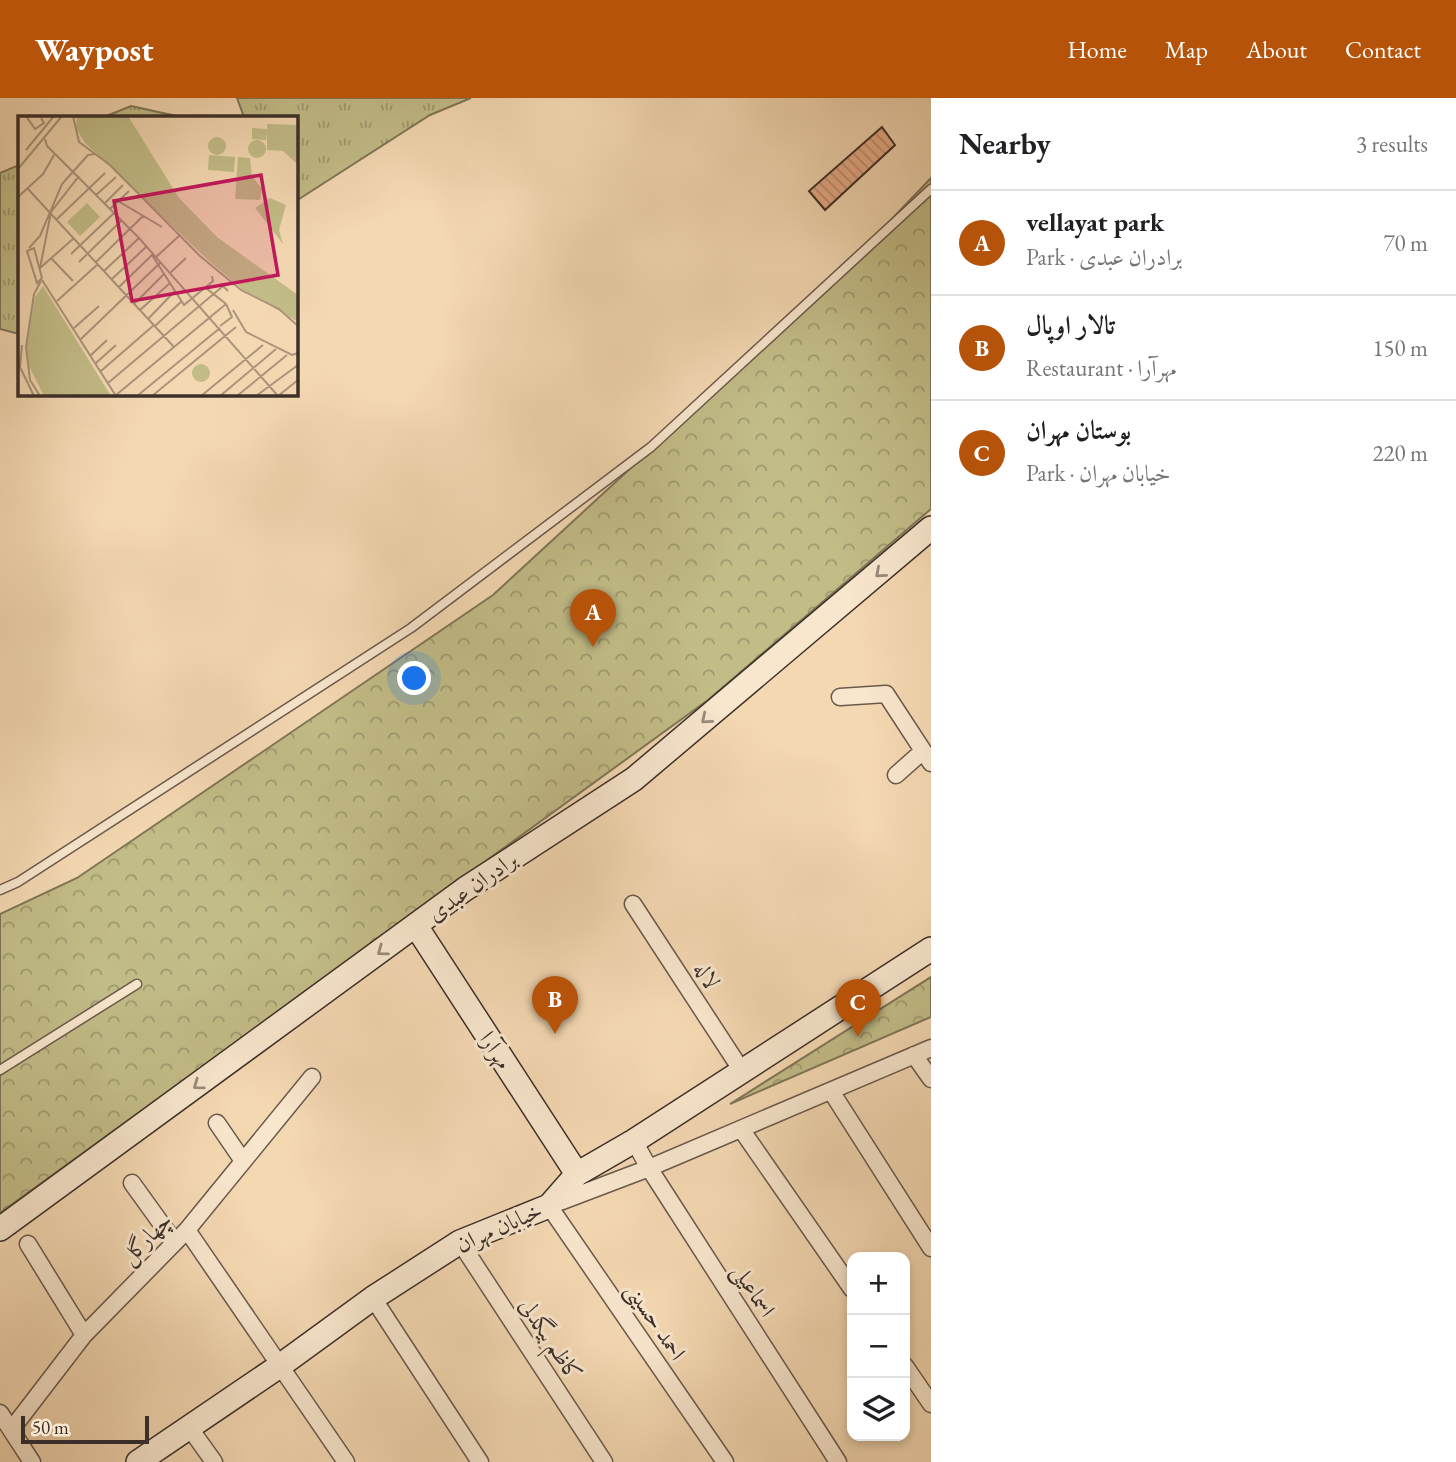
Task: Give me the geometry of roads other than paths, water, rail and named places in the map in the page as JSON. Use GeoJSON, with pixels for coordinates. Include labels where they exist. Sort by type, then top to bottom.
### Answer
{"type":"FeatureCollection","features":[{"type":"Feature","properties":{"kind":"main road","name":"برادران عبدی"},"geometry":{"type":"LineString","coordinates":[[0,1229],[465,889],[635,779],[931,528]]}},
{"type":"Feature","properties":{"kind":"main road","name":"مهرآرا"},"geometry":{"type":"LineString","coordinates":[[416,926],[577,1174]]}},
{"type":"Feature","properties":{"kind":"main road","name":"خیابان مهران"},"geometry":{"type":"LineString","coordinates":[[138,1462],[281,1365],[373,1298],[460,1242],[549,1206],[577,1174],[635,1140],[931,949]]}},
{"type":"Feature","properties":{"kind":"street"},"geometry":{"type":"LineString","coordinates":[[840,697],[886,694],[927,757],[896,775]]}},
{"type":"Feature","properties":{"kind":"street","name":"لاله"},"geometry":{"type":"LineString","coordinates":[[633,904],[742,1071]]}},
{"type":"Feature","properties":{"kind":"street"},"geometry":{"type":"LineString","coordinates":[[549,1206],[649,1168],[931,1048]]}},
{"type":"Feature","properties":{"kind":"street"},"geometry":{"type":"LineString","coordinates":[[914,1055],[931,1079]]}},
{"type":"Feature","properties":{"kind":"street","name":"چهارگل"},"geometry":{"type":"LineString","coordinates":[[11,1430],[84,1335],[173,1240],[187,1230],[312,1077]]}},
{"type":"Feature","properties":{"kind":"street"},"geometry":{"type":"LineString","coordinates":[[831,1090],[931,1248]]}},
{"type":"Feature","properties":{"kind":"street"},"geometry":{"type":"LineString","coordinates":[[217,1124],[243,1161]]}},
{"type":"Feature","properties":{"kind":"street"},"geometry":{"type":"LineString","coordinates":[[741,1129],[847,1282]]}},
{"type":"Feature","properties":{"kind":"street","name":"اسماعیلی"},"geometry":{"type":"LineString","coordinates":[[635,1140],[649,1168],[838,1462]]}},
{"type":"Feature","properties":{"kind":"street"},"geometry":{"type":"LineString","coordinates":[[132,1183],[173,1240]]}},
{"type":"Feature","properties":{"kind":"street","name":"احمد حسینی"},"geometry":{"type":"LineString","coordinates":[[549,1206],[725,1462]]}},
{"type":"Feature","properties":{"kind":"street"},"geometry":{"type":"LineString","coordinates":[[187,1230],[346,1462]]}},
{"type":"Feature","properties":{"kind":"street","name":"کاظم بیگدلی"},"geometry":{"type":"LineString","coordinates":[[460,1242],[604,1462]]}},
{"type":"Feature","properties":{"kind":"street"},"geometry":{"type":"LineString","coordinates":[[28,1244],[84,1335]]}},
{"type":"Feature","properties":{"kind":"street"},"geometry":{"type":"LineString","coordinates":[[373,1298],[480,1462]]}},
{"type":"Feature","properties":{"kind":"street"},"geometry":{"type":"LineString","coordinates":[[910,1373],[931,1404]]}},
{"type":"Feature","properties":{"kind":"street"},"geometry":{"type":"LineString","coordinates":[[0,1413],[32,1462]]}},
{"type":"Feature","properties":{"kind":"street"},"geometry":{"type":"LineString","coordinates":[[190,1426],[214,1462]]}},
{"type":"Feature","properties":{"kind":"lane"},"geometry":{"type":"LineString","coordinates":[[0,890],[18,882],[411,628],[651,447],[931,189]]}},
{"type":"Feature","properties":{"kind":"lane"},"geometry":{"type":"LineString","coordinates":[[0,1070],[137,984]]}},
{"type":"Feature","properties":{"kind":"place","name":"vellayat park"},"geometry":{"type":"Point","coordinates":[593,647]}},
{"type":"Feature","properties":{"kind":"place","name":"تالار اوپال"},"geometry":{"type":"Point","coordinates":[555,1034]}},
{"type":"Feature","properties":{"kind":"place","name":"بوستان مهران"},"geometry":{"type":"Point","coordinates":[858,1037]}}]}
